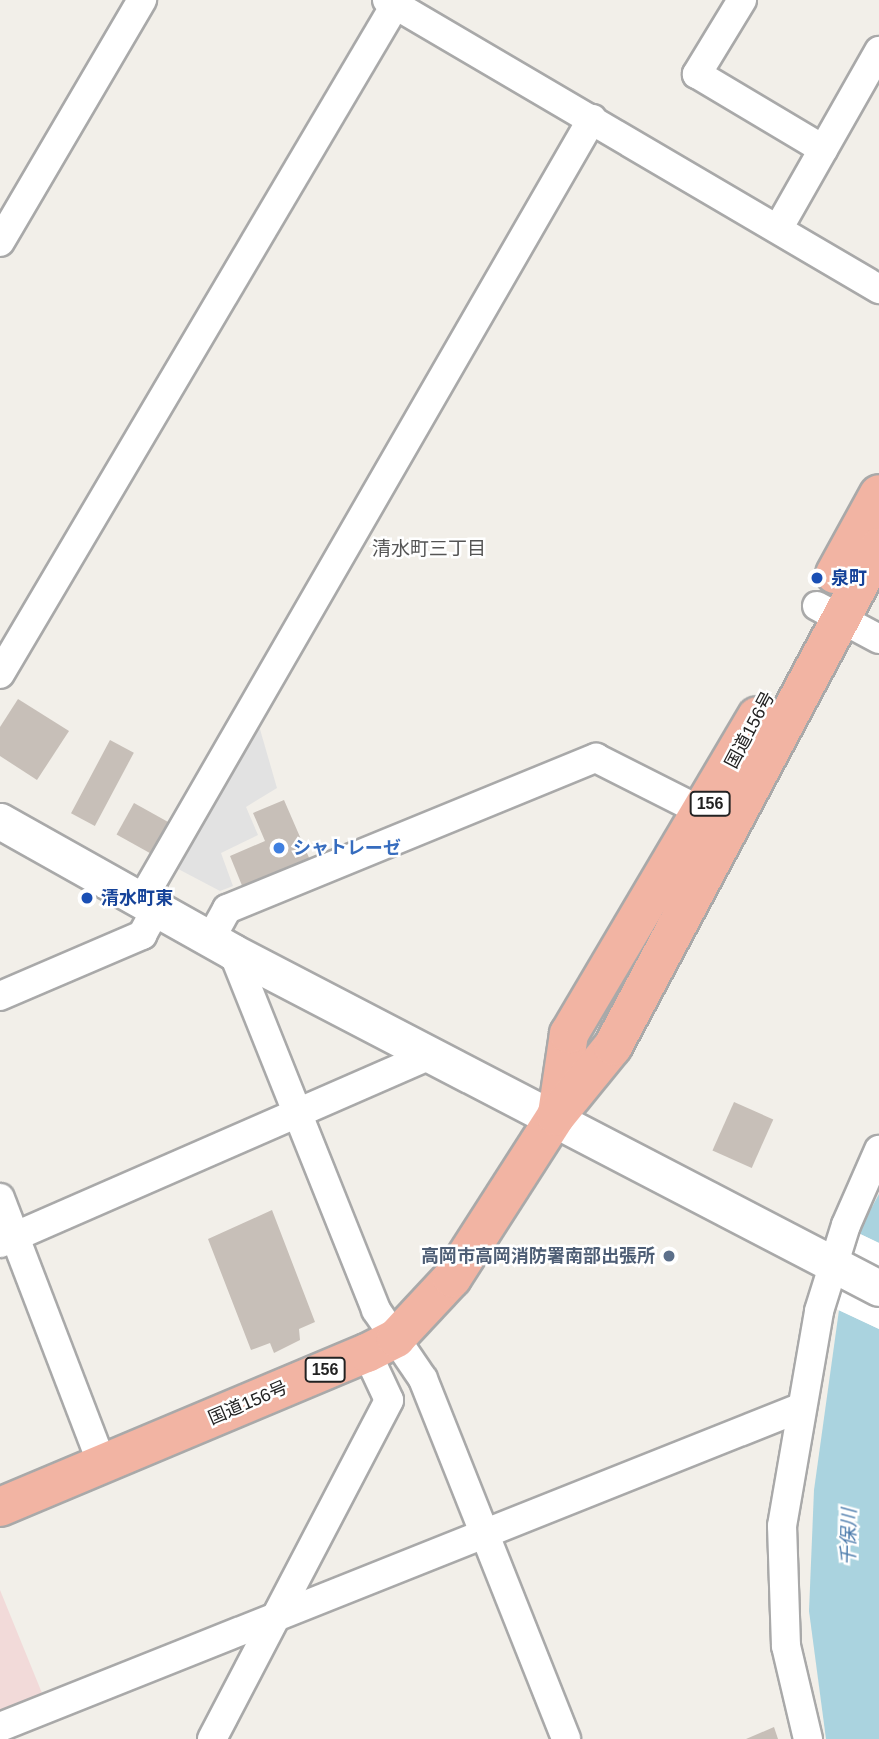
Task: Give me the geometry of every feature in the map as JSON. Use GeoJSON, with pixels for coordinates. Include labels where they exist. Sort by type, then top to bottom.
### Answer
{"type":"FeatureCollection","features":[{"type":"Feature","properties":{"kind":"highway","name":"国道156号"},"geometry":{"type":"LineString","coordinates":[[0,1507],[381,1345],[452,1278],[556,1116],[614,1046],[829,611],[879,494]]}},
{"type":"Feature","properties":{"kind":"highway","name":"国道156号"},"geometry":{"type":"LineString","coordinates":[[556,1116],[569,1034],[829,611],[879,547]]}},
{"type":"Feature","properties":{"kind":"street"},"geometry":{"type":"LineString","coordinates":[[0,242],[142,0]]}},
{"type":"Feature","properties":{"kind":"street"},"geometry":{"type":"LineString","coordinates":[[742,0],[697,74],[824,149]]}},
{"type":"Feature","properties":{"kind":"street"},"geometry":{"type":"LineString","coordinates":[[0,674],[394,2],[879,289]]}},
{"type":"Feature","properties":{"kind":"street"},"geometry":{"type":"LineString","coordinates":[[778,229],[879,51]]}},
{"type":"Feature","properties":{"kind":"street"},"geometry":{"type":"LineString","coordinates":[[0,996],[142,935],[148,906],[592,119]]}},
{"type":"Feature","properties":{"kind":"street"},"geometry":{"type":"LineString","coordinates":[[829,611],[879,639]]}},
{"type":"Feature","properties":{"kind":"street"},"geometry":{"type":"LineString","coordinates":[[212,1739],[285,1611],[390,1400],[376,1310],[300,1111],[222,945],[227,909],[596,758],[705,813]]}},
{"type":"Feature","properties":{"kind":"street"},"geometry":{"type":"LineString","coordinates":[[0,821],[148,906],[556,1116],[838,1271],[879,1288]]}},
{"type":"Feature","properties":{"kind":"street"},"geometry":{"type":"LineString","coordinates":[[8,1241],[433,1054]]}},
{"type":"Feature","properties":{"kind":"street"},"geometry":{"type":"LineString","coordinates":[[808,1739],[786,1646],[782,1526],[802,1407],[838,1271],[879,1150]]}},
{"type":"Feature","properties":{"kind":"street"},"geometry":{"type":"LineString","coordinates":[[0,1198],[8,1241],[102,1464]]}},
{"type":"Feature","properties":{"kind":"street"},"geometry":{"type":"LineString","coordinates":[[381,1345],[423,1379],[481,1531],[566,1739]]}},
{"type":"Feature","properties":{"kind":"street"},"geometry":{"type":"LineString","coordinates":[[0,1727],[481,1531],[802,1407]]}},
{"type":"Feature","properties":{"kind":"shaded area"},"geometry":{"type":"Polygon","coordinates":[[[255,712],[277,788],[246,807],[258,835],[221,853],[233,886],[220,891],[163,861],[255,712]]]}},
{"type":"Feature","properties":{"kind":"shaded area"},"geometry":{"type":"Polygon","coordinates":[[[0,1590],[44,1698],[0,1718],[0,1590]]]}},
{"type":"Feature","properties":{"kind":"water"},"geometry":{"type":"Polygon","coordinates":[[[879,1194],[879,1243],[858,1233],[879,1194]]]}},
{"type":"Feature","properties":{"kind":"water","name":"千保川"},"geometry":{"type":"Polygon","coordinates":[[[839,1310],[879,1329],[879,1739],[826,1739],[809,1611],[814,1490],[839,1310]]]}},
{"type":"Feature","properties":{"kind":"pier"},"geometry":{"type":"Polygon","coordinates":[[[856,1232],[879,1243],[879,1329],[834,1308],[856,1232]]]}},
{"type":"Feature","properties":{"kind":"building"},"geometry":{"type":"Polygon","coordinates":[[[18,699],[69,731],[37,780],[0,756],[0,727],[18,699]]]}},
{"type":"Feature","properties":{"kind":"building"},"geometry":{"type":"Polygon","coordinates":[[[110,740],[134,753],[95,826],[71,813],[110,740]]]}},
{"type":"Feature","properties":{"kind":"building"},"geometry":{"type":"Polygon","coordinates":[[[284,800],[310,860],[243,888],[230,856],[265,841],[253,813],[284,800]]]}},
{"type":"Feature","properties":{"kind":"building"},"geometry":{"type":"Polygon","coordinates":[[[134,803],[168,822],[151,853],[117,834],[134,803]]]}},
{"type":"Feature","properties":{"kind":"building"},"geometry":{"type":"Polygon","coordinates":[[[734,1102],[773,1119],[752,1168],[712,1150],[734,1102]]]}},
{"type":"Feature","properties":{"kind":"building"},"geometry":{"type":"Polygon","coordinates":[[[272,1210],[315,1322],[299,1329],[300,1340],[274,1353],[270,1343],[251,1350],[208,1239],[272,1210]]]}},
{"type":"Feature","properties":{"kind":"building"},"geometry":{"type":"Polygon","coordinates":[[[774,1727],[778,1739],[746,1739],[774,1727]]]}},
{"type":"Feature","properties":{"kind":"place","name":"泉町"},"geometry":{"type":"Point","coordinates":[817,578]}},
{"type":"Feature","properties":{"kind":"place","name":"シャトレーゼ"},"geometry":{"type":"Point","coordinates":[279,848]}},
{"type":"Feature","properties":{"kind":"place","name":"清水町東"},"geometry":{"type":"Point","coordinates":[87,898]}},
{"type":"Feature","properties":{"kind":"place","name":"高岡市高岡消防署南部出張所"},"geometry":{"type":"Point","coordinates":[669,1256]}},
{"type":"Feature","properties":{"kind":"district","name":"清水町三丁目"},"geometry":{"type":"Point","coordinates":[429,549]}}]}
